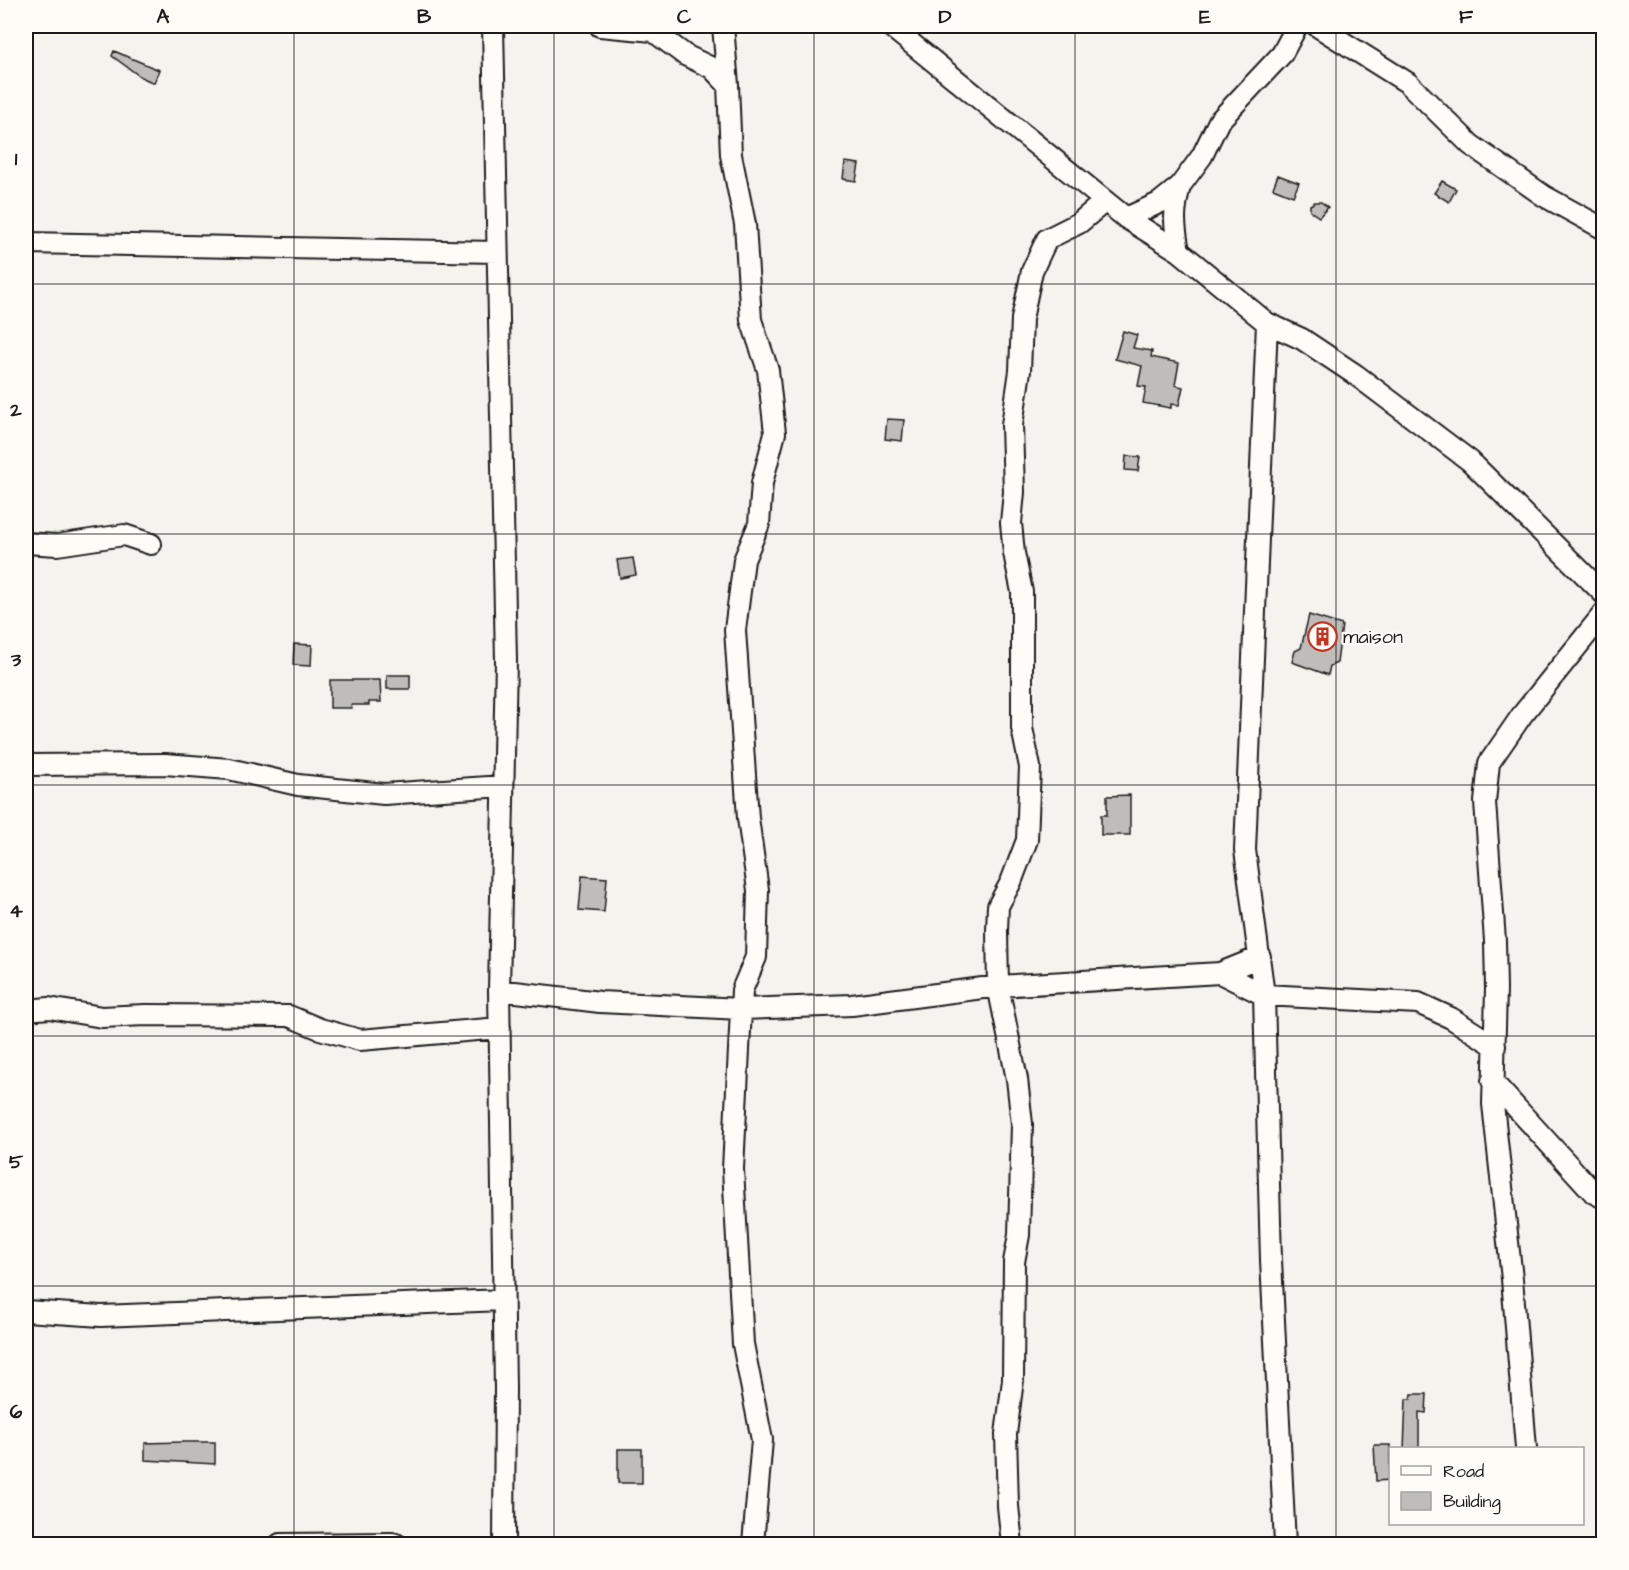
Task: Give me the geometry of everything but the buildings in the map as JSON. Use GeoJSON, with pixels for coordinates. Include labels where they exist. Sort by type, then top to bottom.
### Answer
{"type":"FeatureCollection","features":[{"type":"Feature","properties":{"kind":"street"},"geometry":{"type":"LineString","coordinates":[[493,26],[506,661],[499,990],[504,1545]]}},
{"type":"Feature","properties":{"kind":"street"},"geometry":{"type":"LineString","coordinates":[[600,26],[662,28],[685,55],[712,68],[728,85]]}},
{"type":"Feature","properties":{"kind":"street"},"geometry":{"type":"LineString","coordinates":[[723,26],[731,155],[745,224],[750,320],[768,370],[775,433],[762,483],[759,524],[744,560],[735,630],[748,818],[758,890],[756,957],[742,990],[733,1169],[743,1344],[762,1440],[753,1545]]}},
{"type":"Feature","properties":{"kind":"street"},"geometry":{"type":"LineString","coordinates":[[890,26],[1126,218],[1179,251],[1268,323],[1302,339],[1356,375],[1470,461],[1604,594]]}},
{"type":"Feature","properties":{"kind":"street"},"geometry":{"type":"LineString","coordinates":[[1126,218],[1159,203],[1180,186],[1202,156],[1219,121],[1282,54],[1297,26]]}},
{"type":"Feature","properties":{"kind":"street"},"geometry":{"type":"LineString","coordinates":[[1317,26],[1408,83],[1470,145],[1544,196],[1604,229]]}},
{"type":"Feature","properties":{"kind":"street"},"geometry":{"type":"LineString","coordinates":[[1179,251],[1174,209],[1180,186]]}},
{"type":"Feature","properties":{"kind":"street"},"geometry":{"type":"LineString","coordinates":[[1012,1545],[1008,1506],[1006,1434],[1013,1380],[1014,1262],[1019,1234],[1022,1124],[1017,1079],[998,986],[998,906],[1011,882],[1027,840],[1030,767],[1022,728],[1022,592],[1011,523],[1014,492],[1012,425],[1020,371],[1022,319],[1032,271],[1047,239],[1079,223],[1105,201]]}},
{"type":"Feature","properties":{"kind":"street"},"geometry":{"type":"LineString","coordinates":[[26,243],[497,252]]}},
{"type":"Feature","properties":{"kind":"street"},"geometry":{"type":"LineString","coordinates":[[1268,323],[1245,850],[1264,995],[1270,1260],[1285,1545]]}},
{"type":"Feature","properties":{"kind":"street"},"geometry":{"type":"LineString","coordinates":[[26,543],[57,545],[124,535],[151,544]]}},
{"type":"Feature","properties":{"kind":"street"},"geometry":{"type":"LineString","coordinates":[[1526,1447],[1512,1279],[1493,1104],[1495,941],[1485,802],[1489,763],[1522,716],[1604,613]]}},
{"type":"Feature","properties":{"kind":"street"},"geometry":{"type":"LineString","coordinates":[[26,765],[165,764],[229,769],[297,785],[384,794],[503,786]]}},
{"type":"Feature","properties":{"kind":"street"},"geometry":{"type":"LineString","coordinates":[[499,990],[600,1002],[741,1009],[852,1005],[998,986],[1220,973],[1260,957]]}},
{"type":"Feature","properties":{"kind":"street"},"geometry":{"type":"LineString","coordinates":[[1220,973],[1264,995],[1418,1003],[1451,1018],[1495,1046]]}},
{"type":"Feature","properties":{"kind":"street"},"geometry":{"type":"LineString","coordinates":[[26,1010],[49,1008],[102,1017],[145,1014],[289,1016],[320,1029],[360,1040],[500,1028]]}},
{"type":"Feature","properties":{"kind":"street"},"geometry":{"type":"LineString","coordinates":[[1492,1081],[1564,1162],[1594,1193],[1604,1198]]}},
{"type":"Feature","properties":{"kind":"street"},"geometry":{"type":"LineString","coordinates":[[26,1311],[101,1316],[503,1300]]}},
{"type":"Feature","properties":{"kind":"street"},"geometry":{"type":"LineString","coordinates":[[280,1545],[335,1542],[392,1543],[396,1545]]}},
{"type":"Feature","properties":{"kind":"place","name":"maison"},"geometry":{"type":"Point","coordinates":[1322,636]}}]}
